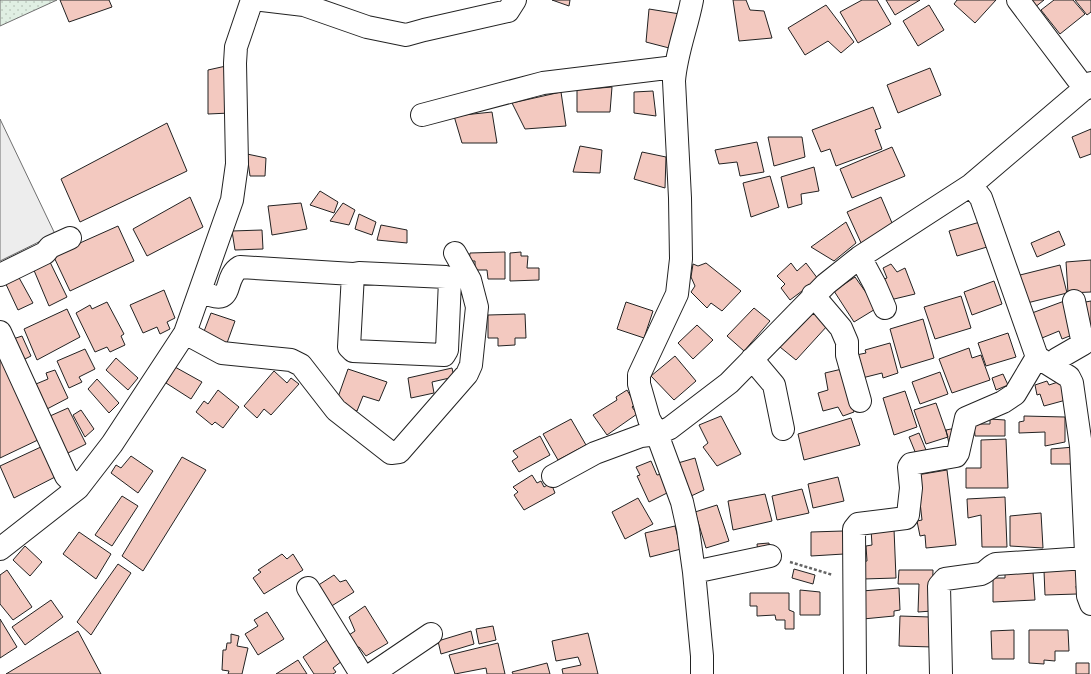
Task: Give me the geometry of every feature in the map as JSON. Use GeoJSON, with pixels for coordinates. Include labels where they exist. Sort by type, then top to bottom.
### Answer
{"type":"FeatureCollection","features":[{"type":"Feature","properties":{"kind":"street"},"geometry":{"type":"LineString","coordinates":[[0,549],[78,488],[112,444],[185,333],[232,200],[238,164],[235,63],[236,47],[252,0]]}},
{"type":"Feature","properties":{"kind":"street"},"geometry":{"type":"LineString","coordinates":[[262,0],[304,5],[367,27],[406,35],[508,11],[515,0]]}},
{"type":"Feature","properties":{"kind":"street"},"geometry":{"type":"LineString","coordinates":[[692,0],[688,21],[675,67],[673,100],[680,198],[680,266],[677,294],[639,375],[639,384],[649,419],[657,434],[682,502],[694,572],[702,656],[702,674]]}},
{"type":"Feature","properties":{"kind":"street"},"geometry":{"type":"LineString","coordinates":[[553,476],[595,453],[641,436],[657,434],[670,428],[723,388],[813,295],[860,257],[972,185],[1088,86],[1018,0]]}},
{"type":"Feature","properties":{"kind":"street"},"geometry":{"type":"LineString","coordinates":[[422,115],[544,83],[675,67]]}},
{"type":"Feature","properties":{"kind":"street"},"geometry":{"type":"LineString","coordinates":[[972,185],[981,198],[1045,361],[1069,377],[1072,383],[1081,446],[1088,596],[1091,604]]}},
{"type":"Feature","properties":{"kind":"street"},"geometry":{"type":"LineString","coordinates":[[0,275],[45,253],[50,247],[70,238]]}},
{"type":"Feature","properties":{"kind":"street"},"geometry":{"type":"LineString","coordinates":[[185,333],[222,353],[291,360],[296,362],[301,365],[336,410],[391,453],[399,452],[467,374],[471,365],[477,306],[470,280],[456,256],[429,264]]}},
{"type":"Feature","properties":{"kind":"street"},"geometry":{"type":"LineString","coordinates":[[860,257],[885,308]]}},
{"type":"Feature","properties":{"kind":"street"},"geometry":{"type":"LineString","coordinates":[[201,291],[212,297],[219,298],[223,296],[227,291],[235,270],[240,266],[353,274],[446,277],[450,280],[447,350],[444,355],[353,351],[349,348],[353,274]]}},
{"type":"Feature","properties":{"kind":"street"},"geometry":{"type":"LineString","coordinates":[[813,295],[840,328],[847,342],[847,355],[860,402]]}},
{"type":"Feature","properties":{"kind":"street"},"geometry":{"type":"LineString","coordinates":[[855,674],[854,529],[858,524],[906,518],[908,515],[911,488],[909,467],[911,464],[956,456],[966,418],[1003,402],[1015,394],[1045,361],[1056,359],[1083,344],[1074,301]]}},
{"type":"Feature","properties":{"kind":"street"},"geometry":{"type":"LineString","coordinates":[[0,332],[66,476],[78,488]]}},
{"type":"Feature","properties":{"kind":"street"},"geometry":{"type":"LineString","coordinates":[[752,359],[783,388],[783,430]]}},
{"type":"Feature","properties":{"kind":"street"},"geometry":{"type":"LineString","coordinates":[[694,572],[770,556]]}},
{"type":"Feature","properties":{"kind":"street"},"geometry":{"type":"LineString","coordinates":[[940,674],[940,586],[945,579],[981,574],[996,564],[1086,558]]}},
{"type":"Feature","properties":{"kind":"street"},"geometry":{"type":"LineString","coordinates":[[308,588],[361,674]]}},
{"type":"Feature","properties":{"kind":"street"},"geometry":{"type":"LineString","coordinates":[[372,674],[431,634]]}},
{"type":"Feature","properties":{"kind":"path"},"geometry":{"type":"LineString","coordinates":[[770,556],[848,580],[854,579]]}},
{"type":"Feature","properties":{"kind":"green space"},"geometry":{"type":"Polygon","coordinates":[[[0,0],[57,0],[0,26],[0,0]]]}},
{"type":"Feature","properties":{"kind":"shaded area"},"geometry":{"type":"Polygon","coordinates":[[[0,119],[55,234],[0,261],[0,119]]]}},
{"type":"Feature","properties":{"kind":"building"},"geometry":{"type":"Polygon","coordinates":[[[60,0],[109,0],[112,7],[69,22],[60,0]]]}},
{"type":"Feature","properties":{"kind":"building"},"geometry":{"type":"Polygon","coordinates":[[[552,0],[570,0],[569,6],[552,0]]]}},
{"type":"Feature","properties":{"kind":"building"},"geometry":{"type":"Polygon","coordinates":[[[733,0],[746,0],[750,10],[764,11],[772,38],[739,41],[733,0]]]}},
{"type":"Feature","properties":{"kind":"building"},"geometry":{"type":"Polygon","coordinates":[[[862,0],[877,0],[891,24],[858,43],[840,12],[862,0]]]}},
{"type":"Feature","properties":{"kind":"building"},"geometry":{"type":"Polygon","coordinates":[[[886,0],[920,0],[895,15],[886,0]]]}},
{"type":"Feature","properties":{"kind":"building"},"geometry":{"type":"Polygon","coordinates":[[[957,0],[996,0],[975,23],[954,4],[957,0]]]}},
{"type":"Feature","properties":{"kind":"building"},"geometry":{"type":"Polygon","coordinates":[[[1027,0],[1044,0],[1034,8],[1027,0]]]}},
{"type":"Feature","properties":{"kind":"building"},"geometry":{"type":"Polygon","coordinates":[[[1054,0],[1073,0],[1085,14],[1060,34],[1041,10],[1054,0]]]}},
{"type":"Feature","properties":{"kind":"building"},"geometry":{"type":"Polygon","coordinates":[[[1075,0],[1091,0],[1091,12],[1087,15],[1075,0]]]}},
{"type":"Feature","properties":{"kind":"building"},"geometry":{"type":"Polygon","coordinates":[[[826,5],[854,42],[841,53],[828,41],[805,55],[788,28],[826,5]]]}},
{"type":"Feature","properties":{"kind":"building"},"geometry":{"type":"Polygon","coordinates":[[[929,5],[944,30],[918,46],[903,21],[929,5]]]}},
{"type":"Feature","properties":{"kind":"building"},"geometry":{"type":"Polygon","coordinates":[[[649,9],[680,14],[673,49],[646,42],[649,9]]]}},
{"type":"Feature","properties":{"kind":"building"},"geometry":{"type":"Polygon","coordinates":[[[226,66],[230,113],[208,114],[208,70],[226,66]]]}},
{"type":"Feature","properties":{"kind":"building"},"geometry":{"type":"Polygon","coordinates":[[[930,68],[941,95],[898,113],[887,85],[930,68]]]}},
{"type":"Feature","properties":{"kind":"building"},"geometry":{"type":"Polygon","coordinates":[[[612,87],[610,112],[577,112],[577,90],[612,87]]]}},
{"type":"Feature","properties":{"kind":"building"},"geometry":{"type":"Polygon","coordinates":[[[653,91],[656,116],[634,113],[634,92],[653,91]]]}},
{"type":"Feature","properties":{"kind":"building"},"geometry":{"type":"Polygon","coordinates":[[[561,92],[566,126],[525,129],[512,103],[561,92]]]}},
{"type":"Feature","properties":{"kind":"building"},"geometry":{"type":"Polygon","coordinates":[[[873,107],[881,128],[875,130],[882,149],[836,166],[830,149],[821,152],[812,130],[873,107]]]}},
{"type":"Feature","properties":{"kind":"building"},"geometry":{"type":"Polygon","coordinates":[[[492,112],[497,143],[462,143],[454,116],[492,112]]]}},
{"type":"Feature","properties":{"kind":"building"},"geometry":{"type":"Polygon","coordinates":[[[167,123],[187,171],[80,222],[61,179],[167,123]]]}},
{"type":"Feature","properties":{"kind":"building"},"geometry":{"type":"Polygon","coordinates":[[[1091,129],[1091,154],[1080,158],[1072,137],[1091,129]]]}},
{"type":"Feature","properties":{"kind":"building"},"geometry":{"type":"Polygon","coordinates":[[[768,137],[802,137],[805,157],[774,166],[768,137]]]}},
{"type":"Feature","properties":{"kind":"building"},"geometry":{"type":"Polygon","coordinates":[[[757,142],[764,172],[740,176],[737,162],[719,164],[715,150],[757,142]]]}},
{"type":"Feature","properties":{"kind":"building"},"geometry":{"type":"Polygon","coordinates":[[[580,146],[602,150],[600,173],[573,172],[580,146]]]}},
{"type":"Feature","properties":{"kind":"building"},"geometry":{"type":"Polygon","coordinates":[[[892,147],[905,176],[852,198],[840,169],[892,147]]]}},
{"type":"Feature","properties":{"kind":"building"},"geometry":{"type":"Polygon","coordinates":[[[642,152],[666,157],[665,188],[634,179],[642,152]]]}},
{"type":"Feature","properties":{"kind":"building"},"geometry":{"type":"Polygon","coordinates":[[[247,154],[266,158],[265,176],[250,176],[247,154]]]}},
{"type":"Feature","properties":{"kind":"building"},"geometry":{"type":"Polygon","coordinates":[[[814,167],[819,191],[801,194],[802,204],[788,208],[781,177],[814,167]]]}},
{"type":"Feature","properties":{"kind":"building"},"geometry":{"type":"Polygon","coordinates":[[[770,176],[779,207],[751,217],[743,183],[770,176]]]}},
{"type":"Feature","properties":{"kind":"building"},"geometry":{"type":"Polygon","coordinates":[[[320,191],[338,202],[334,213],[310,205],[320,191]]]}},
{"type":"Feature","properties":{"kind":"building"},"geometry":{"type":"Polygon","coordinates":[[[190,197],[203,227],[147,256],[133,229],[190,197]]]}},
{"type":"Feature","properties":{"kind":"building"},"geometry":{"type":"Polygon","coordinates":[[[881,197],[895,230],[862,245],[847,212],[881,197]]]}},
{"type":"Feature","properties":{"kind":"building"},"geometry":{"type":"Polygon","coordinates":[[[301,203],[307,229],[272,235],[268,206],[301,203]]]}},
{"type":"Feature","properties":{"kind":"building"},"geometry":{"type":"Polygon","coordinates":[[[343,203],[355,210],[349,225],[330,221],[343,203]]]}},
{"type":"Feature","properties":{"kind":"building"},"geometry":{"type":"Polygon","coordinates":[[[359,214],[376,222],[372,235],[355,229],[359,214]]]}},
{"type":"Feature","properties":{"kind":"building"},"geometry":{"type":"Polygon","coordinates":[[[846,222],[856,243],[834,261],[811,247],[846,222]]]}},
{"type":"Feature","properties":{"kind":"building"},"geometry":{"type":"Polygon","coordinates":[[[980,222],[987,247],[957,256],[949,231],[980,222]]]}},
{"type":"Feature","properties":{"kind":"building"},"geometry":{"type":"Polygon","coordinates":[[[381,225],[407,230],[407,243],[377,240],[381,225]]]}},
{"type":"Feature","properties":{"kind":"building"},"geometry":{"type":"Polygon","coordinates":[[[118,226],[134,261],[70,291],[53,255],[118,226]]]}},
{"type":"Feature","properties":{"kind":"building"},"geometry":{"type":"Polygon","coordinates":[[[262,230],[263,249],[235,250],[232,231],[262,230]]]}},
{"type":"Feature","properties":{"kind":"building"},"geometry":{"type":"Polygon","coordinates":[[[1059,231],[1065,245],[1037,257],[1031,243],[1059,231]]]}},
{"type":"Feature","properties":{"kind":"building"},"geometry":{"type":"Polygon","coordinates":[[[505,252],[505,279],[488,279],[487,270],[475,270],[475,261],[469,261],[470,253],[505,252]]]}},
{"type":"Feature","properties":{"kind":"building"},"geometry":{"type":"Polygon","coordinates":[[[521,252],[521,256],[528,256],[527,268],[539,268],[539,280],[510,281],[510,253],[521,252]]]}},
{"type":"Feature","properties":{"kind":"building"},"geometry":{"type":"Polygon","coordinates":[[[49,260],[67,297],[49,306],[33,268],[49,260]]]}},
{"type":"Feature","properties":{"kind":"building"},"geometry":{"type":"Polygon","coordinates":[[[1091,260],[1091,292],[1068,293],[1066,262],[1091,260]]]}},
{"type":"Feature","properties":{"kind":"building"},"geometry":{"type":"Polygon","coordinates":[[[706,263],[741,291],[722,311],[711,303],[707,308],[691,292],[695,286],[691,277],[693,264],[698,266],[706,263]]]}},
{"type":"Feature","properties":{"kind":"building"},"geometry":{"type":"Polygon","coordinates":[[[791,263],[797,271],[806,263],[818,279],[790,300],[781,288],[785,284],[777,276],[791,263]]]}},
{"type":"Feature","properties":{"kind":"building"},"geometry":{"type":"Polygon","coordinates":[[[891,264],[897,272],[905,268],[915,294],[890,300],[882,280],[887,278],[883,268],[891,264]]]}},
{"type":"Feature","properties":{"kind":"building"},"geometry":{"type":"Polygon","coordinates":[[[1060,265],[1067,293],[1023,304],[1016,276],[1060,265]]]}},
{"type":"Feature","properties":{"kind":"building"},"geometry":{"type":"Polygon","coordinates":[[[17,274],[33,303],[18,310],[4,280],[17,274]]]}},
{"type":"Feature","properties":{"kind":"building"},"geometry":{"type":"Polygon","coordinates":[[[855,277],[877,308],[854,322],[834,291],[855,277]]]}},
{"type":"Feature","properties":{"kind":"building"},"geometry":{"type":"Polygon","coordinates":[[[994,281],[1002,304],[972,315],[964,292],[994,281]]]}},
{"type":"Feature","properties":{"kind":"building"},"geometry":{"type":"Polygon","coordinates":[[[164,290],[175,318],[167,322],[170,329],[160,334],[157,327],[143,333],[130,305],[164,290]]]}},
{"type":"Feature","properties":{"kind":"building"},"geometry":{"type":"Polygon","coordinates":[[[961,296],[971,328],[935,339],[924,307],[961,296]]]}},
{"type":"Feature","properties":{"kind":"building"},"geometry":{"type":"Polygon","coordinates":[[[1067,300],[1080,332],[1062,339],[1059,331],[1042,338],[1032,313],[1067,300]]]}},
{"type":"Feature","properties":{"kind":"building"},"geometry":{"type":"Polygon","coordinates":[[[1091,301],[1091,328],[1086,329],[1080,303],[1091,301]]]}},
{"type":"Feature","properties":{"kind":"building"},"geometry":{"type":"Polygon","coordinates":[[[107,302],[124,334],[121,336],[125,345],[110,352],[107,347],[95,352],[76,313],[90,305],[92,309],[107,302]]]}},
{"type":"Feature","properties":{"kind":"building"},"geometry":{"type":"Polygon","coordinates":[[[626,302],[653,311],[644,338],[617,329],[626,302]]]}},
{"type":"Feature","properties":{"kind":"building"},"geometry":{"type":"Polygon","coordinates":[[[754,308],[770,321],[744,351],[727,336],[754,308]]]}},
{"type":"Feature","properties":{"kind":"building"},"geometry":{"type":"Polygon","coordinates":[[[67,309],[80,337],[37,360],[24,329],[67,309]]]}},
{"type":"Feature","properties":{"kind":"building"},"geometry":{"type":"Polygon","coordinates":[[[817,309],[828,325],[796,360],[780,347],[817,309]]]}},
{"type":"Feature","properties":{"kind":"building"},"geometry":{"type":"Polygon","coordinates":[[[211,313],[235,321],[227,343],[203,334],[211,313]]]}},
{"type":"Feature","properties":{"kind":"building"},"geometry":{"type":"Polygon","coordinates":[[[525,314],[526,338],[515,338],[515,345],[498,346],[498,338],[488,338],[488,315],[525,314]]]}},
{"type":"Feature","properties":{"kind":"building"},"geometry":{"type":"Polygon","coordinates":[[[923,319],[934,358],[901,368],[890,329],[923,319]]]}},
{"type":"Feature","properties":{"kind":"building"},"geometry":{"type":"Polygon","coordinates":[[[697,325],[713,340],[693,359],[678,343],[697,325]]]}},
{"type":"Feature","properties":{"kind":"building"},"geometry":{"type":"Polygon","coordinates":[[[1008,333],[1016,357],[986,366],[978,343],[1008,333]]]}},
{"type":"Feature","properties":{"kind":"building"},"geometry":{"type":"Polygon","coordinates":[[[22,336],[31,356],[23,360],[13,339],[22,336]]]}},
{"type":"Feature","properties":{"kind":"building"},"geometry":{"type":"Polygon","coordinates":[[[890,343],[898,373],[883,378],[882,373],[862,378],[856,355],[866,353],[865,350],[890,343]]]}},
{"type":"Feature","properties":{"kind":"building"},"geometry":{"type":"Polygon","coordinates":[[[969,348],[972,358],[981,355],[990,380],[952,393],[939,359],[969,348]]]}},
{"type":"Feature","properties":{"kind":"building"},"geometry":{"type":"Polygon","coordinates":[[[85,349],[95,369],[79,377],[82,382],[69,388],[57,361],[85,349]]]}},
{"type":"Feature","properties":{"kind":"building"},"geometry":{"type":"Polygon","coordinates":[[[0,355],[40,439],[0,458],[0,355]]]}},
{"type":"Feature","properties":{"kind":"building"},"geometry":{"type":"Polygon","coordinates":[[[675,356],[696,381],[674,400],[651,376],[675,356]]]}},
{"type":"Feature","properties":{"kind":"building"},"geometry":{"type":"Polygon","coordinates":[[[116,358],[138,378],[128,390],[106,370],[116,358]]]}},
{"type":"Feature","properties":{"kind":"building"},"geometry":{"type":"Polygon","coordinates":[[[175,367],[202,382],[191,399],[166,383],[175,367]]]}},
{"type":"Feature","properties":{"kind":"building"},"geometry":{"type":"Polygon","coordinates":[[[452,368],[454,377],[432,382],[434,393],[411,398],[408,378],[452,368]]]}},
{"type":"Feature","properties":{"kind":"building"},"geometry":{"type":"Polygon","coordinates":[[[348,369],[387,382],[379,401],[363,396],[357,411],[343,407],[337,400],[348,369]]]}},
{"type":"Feature","properties":{"kind":"building"},"geometry":{"type":"Polygon","coordinates":[[[842,369],[854,412],[843,416],[838,407],[823,411],[818,393],[828,390],[825,373],[842,369]]]}},
{"type":"Feature","properties":{"kind":"building"},"geometry":{"type":"Polygon","coordinates":[[[55,370],[68,398],[47,409],[36,384],[48,379],[46,373],[55,370]]]}},
{"type":"Feature","properties":{"kind":"building"},"geometry":{"type":"Polygon","coordinates":[[[274,371],[287,383],[291,378],[299,384],[271,415],[264,409],[257,418],[244,406],[274,371]]]}},
{"type":"Feature","properties":{"kind":"building"},"geometry":{"type":"Polygon","coordinates":[[[940,372],[948,394],[920,404],[912,382],[940,372]]]}},
{"type":"Feature","properties":{"kind":"building"},"geometry":{"type":"Polygon","coordinates":[[[1003,374],[1008,385],[996,390],[992,378],[1003,374]]]}},
{"type":"Feature","properties":{"kind":"building"},"geometry":{"type":"Polygon","coordinates":[[[97,379],[119,403],[109,413],[88,389],[97,379]]]}},
{"type":"Feature","properties":{"kind":"building"},"geometry":{"type":"Polygon","coordinates":[[[1047,381],[1049,385],[1061,381],[1066,400],[1044,406],[1040,394],[1037,395],[1035,385],[1047,381]]]}},
{"type":"Feature","properties":{"kind":"building"},"geometry":{"type":"Polygon","coordinates":[[[218,390],[239,407],[223,428],[215,422],[212,425],[196,412],[204,401],[208,404],[218,390]]]}},
{"type":"Feature","properties":{"kind":"building"},"geometry":{"type":"Polygon","coordinates":[[[627,390],[635,404],[632,407],[637,414],[607,435],[593,415],[617,400],[616,397],[627,390]]]}},
{"type":"Feature","properties":{"kind":"building"},"geometry":{"type":"Polygon","coordinates":[[[905,391],[917,427],[894,435],[883,398],[905,391]]]}},
{"type":"Feature","properties":{"kind":"building"},"geometry":{"type":"Polygon","coordinates":[[[936,403],[948,437],[926,444],[914,410],[936,403]]]}},
{"type":"Feature","properties":{"kind":"building"},"geometry":{"type":"Polygon","coordinates":[[[68,408],[86,444],[66,454],[50,416],[68,408]]]}},
{"type":"Feature","properties":{"kind":"building"},"geometry":{"type":"Polygon","coordinates":[[[81,410],[94,429],[85,437],[73,415],[81,410]]]}},
{"type":"Feature","properties":{"kind":"building"},"geometry":{"type":"Polygon","coordinates":[[[721,416],[741,454],[717,466],[703,447],[708,443],[699,425],[721,416]]]}},
{"type":"Feature","properties":{"kind":"building"},"geometry":{"type":"Polygon","coordinates":[[[1024,416],[1065,417],[1065,442],[1045,446],[1045,432],[1019,433],[1019,422],[1024,421],[1024,416]]]}},
{"type":"Feature","properties":{"kind":"building"},"geometry":{"type":"Polygon","coordinates":[[[851,418],[860,445],[804,460],[798,434],[851,418]]]}},
{"type":"Feature","properties":{"kind":"building"},"geometry":{"type":"Polygon","coordinates":[[[571,419],[586,445],[558,460],[543,434],[571,419]]]}},
{"type":"Feature","properties":{"kind":"building"},"geometry":{"type":"Polygon","coordinates":[[[990,419],[1005,420],[1005,436],[975,436],[974,424],[990,424],[990,419]]]}},
{"type":"Feature","properties":{"kind":"building"},"geometry":{"type":"Polygon","coordinates":[[[961,427],[950,448],[946,430],[961,427]]]}},
{"type":"Feature","properties":{"kind":"building"},"geometry":{"type":"Polygon","coordinates":[[[919,433],[926,450],[916,454],[909,437],[919,433]]]}},
{"type":"Feature","properties":{"kind":"building"},"geometry":{"type":"Polygon","coordinates":[[[540,436],[550,455],[519,472],[512,461],[518,457],[513,451],[540,436]]]}},
{"type":"Feature","properties":{"kind":"building"},"geometry":{"type":"Polygon","coordinates":[[[1006,439],[1008,488],[966,488],[966,468],[981,468],[981,440],[1006,439]]]}},
{"type":"Feature","properties":{"kind":"building"},"geometry":{"type":"Polygon","coordinates":[[[43,446],[59,475],[14,498],[0,466],[43,446]]]}},
{"type":"Feature","properties":{"kind":"building"},"geometry":{"type":"Polygon","coordinates":[[[1074,447],[1074,464],[1051,464],[1051,449],[1074,447]]]}},
{"type":"Feature","properties":{"kind":"building"},"geometry":{"type":"Polygon","coordinates":[[[131,456],[153,471],[138,493],[111,473],[116,465],[121,468],[131,456]]]}},
{"type":"Feature","properties":{"kind":"building"},"geometry":{"type":"Polygon","coordinates":[[[182,457],[206,470],[143,571],[122,556],[182,457]]]}},
{"type":"Feature","properties":{"kind":"building"},"geometry":{"type":"Polygon","coordinates":[[[695,458],[704,490],[689,497],[678,463],[695,458]]]}},
{"type":"Feature","properties":{"kind":"building"},"geometry":{"type":"Polygon","coordinates":[[[651,461],[657,475],[662,474],[669,492],[649,502],[637,476],[640,475],[636,467],[651,461]]]}},
{"type":"Feature","properties":{"kind":"building"},"geometry":{"type":"Polygon","coordinates":[[[947,470],[956,545],[926,548],[925,535],[920,536],[917,521],[922,520],[917,475],[947,470]]]}},
{"type":"Feature","properties":{"kind":"building"},"geometry":{"type":"Polygon","coordinates":[[[532,475],[537,483],[541,481],[544,487],[551,483],[555,493],[524,510],[514,495],[518,492],[513,487],[532,475]]]}},
{"type":"Feature","properties":{"kind":"building"},"geometry":{"type":"Polygon","coordinates":[[[838,477],[844,501],[813,508],[808,484],[838,477]]]}},
{"type":"Feature","properties":{"kind":"building"},"geometry":{"type":"Polygon","coordinates":[[[802,489],[809,513],[777,520],[772,496],[802,489]]]}},
{"type":"Feature","properties":{"kind":"building"},"geometry":{"type":"Polygon","coordinates":[[[765,494],[772,521],[733,530],[728,501],[765,494]]]}},
{"type":"Feature","properties":{"kind":"building"},"geometry":{"type":"Polygon","coordinates":[[[122,496],[138,506],[112,546],[95,535],[122,496]]]}},
{"type":"Feature","properties":{"kind":"building"},"geometry":{"type":"Polygon","coordinates":[[[1005,497],[1007,547],[982,547],[981,515],[968,518],[967,499],[1005,497]]]}},
{"type":"Feature","properties":{"kind":"building"},"geometry":{"type":"Polygon","coordinates":[[[638,498],[653,524],[625,539],[612,512],[638,498]]]}},
{"type":"Feature","properties":{"kind":"building"},"geometry":{"type":"Polygon","coordinates":[[[717,505],[729,541],[706,548],[695,512],[717,505]]]}},
{"type":"Feature","properties":{"kind":"building"},"geometry":{"type":"Polygon","coordinates":[[[1041,513],[1043,548],[1010,546],[1010,516],[1041,513]]]}},
{"type":"Feature","properties":{"kind":"building"},"geometry":{"type":"Polygon","coordinates":[[[675,526],[681,549],[650,557],[645,533],[675,526]]]}},
{"type":"Feature","properties":{"kind":"building"},"geometry":{"type":"Polygon","coordinates":[[[871,529],[894,529],[896,578],[863,579],[862,562],[867,561],[866,546],[872,545],[871,529]]]}},
{"type":"Feature","properties":{"kind":"building"},"geometry":{"type":"Polygon","coordinates":[[[843,531],[844,554],[811,556],[811,532],[843,531]]]}},
{"type":"Feature","properties":{"kind":"building"},"geometry":{"type":"Polygon","coordinates":[[[79,532],[111,554],[96,579],[63,554],[79,532]]]}},
{"type":"Feature","properties":{"kind":"building"},"geometry":{"type":"Polygon","coordinates":[[[769,543],[770,552],[758,553],[757,544],[769,543]]]}},
{"type":"Feature","properties":{"kind":"building"},"geometry":{"type":"Polygon","coordinates":[[[25,546],[42,562],[30,576],[13,560],[25,546]]]}},
{"type":"Feature","properties":{"kind":"building"},"geometry":{"type":"Polygon","coordinates":[[[282,554],[287,559],[293,554],[303,570],[264,594],[253,578],[261,572],[258,570],[282,554]]]}},
{"type":"Feature","properties":{"kind":"building"},"geometry":{"type":"Polygon","coordinates":[[[118,564],[131,573],[91,635],[77,622],[118,564]]]}},
{"type":"Feature","properties":{"kind":"building"},"geometry":{"type":"Polygon","coordinates":[[[1079,568],[1080,585],[1076,586],[1077,594],[1045,595],[1044,571],[1079,568]]]}},
{"type":"Feature","properties":{"kind":"building"},"geometry":{"type":"Polygon","coordinates":[[[794,569],[815,575],[813,584],[792,578],[794,569]]]}},
{"type":"Feature","properties":{"kind":"building"},"geometry":{"type":"Polygon","coordinates":[[[7,570],[32,607],[13,620],[0,604],[0,575],[7,570]]]}},
{"type":"Feature","properties":{"kind":"building"},"geometry":{"type":"Polygon","coordinates":[[[899,570],[933,570],[932,611],[918,612],[919,584],[898,584],[899,570]]]}},
{"type":"Feature","properties":{"kind":"building"},"geometry":{"type":"Polygon","coordinates":[[[1033,572],[1035,600],[993,602],[993,578],[1005,578],[1005,574],[1033,572]]]}},
{"type":"Feature","properties":{"kind":"building"},"geometry":{"type":"Polygon","coordinates":[[[334,575],[340,582],[346,580],[354,592],[330,607],[317,586],[334,575]]]}},
{"type":"Feature","properties":{"kind":"building"},"geometry":{"type":"Polygon","coordinates":[[[899,588],[900,610],[894,611],[894,616],[863,619],[862,591],[899,588]]]}},
{"type":"Feature","properties":{"kind":"building"},"geometry":{"type":"Polygon","coordinates":[[[800,590],[820,592],[820,615],[800,615],[800,590]]]}},
{"type":"Feature","properties":{"kind":"building"},"geometry":{"type":"Polygon","coordinates":[[[750,593],[789,593],[789,610],[794,612],[794,629],[785,629],[785,620],[776,620],[775,615],[757,616],[757,606],[750,606],[750,593]]]}},
{"type":"Feature","properties":{"kind":"building"},"geometry":{"type":"Polygon","coordinates":[[[51,600],[63,617],[25,645],[12,627],[51,600]]]}},
{"type":"Feature","properties":{"kind":"building"},"geometry":{"type":"Polygon","coordinates":[[[365,606],[388,643],[366,656],[359,647],[355,648],[349,635],[355,631],[349,617],[365,606]]]}},
{"type":"Feature","properties":{"kind":"building"},"geometry":{"type":"Polygon","coordinates":[[[267,612],[284,639],[258,655],[245,634],[258,626],[254,620],[267,612]]]}},
{"type":"Feature","properties":{"kind":"building"},"geometry":{"type":"Polygon","coordinates":[[[900,616],[930,617],[933,647],[899,646],[900,616]]]}},
{"type":"Feature","properties":{"kind":"building"},"geometry":{"type":"Polygon","coordinates":[[[0,619],[17,647],[0,658],[0,619]]]}},
{"type":"Feature","properties":{"kind":"building"},"geometry":{"type":"Polygon","coordinates":[[[493,626],[496,640],[479,644],[476,629],[493,626]]]}},
{"type":"Feature","properties":{"kind":"building"},"geometry":{"type":"Polygon","coordinates":[[[1014,630],[1014,659],[992,659],[991,631],[1014,630]]]}},
{"type":"Feature","properties":{"kind":"building"},"geometry":{"type":"Polygon","coordinates":[[[1029,630],[1068,630],[1069,651],[1055,651],[1055,661],[1044,660],[1044,664],[1029,663],[1029,630]]]}},
{"type":"Feature","properties":{"kind":"building"},"geometry":{"type":"Polygon","coordinates":[[[78,631],[101,674],[6,674],[78,631]]]}},
{"type":"Feature","properties":{"kind":"building"},"geometry":{"type":"Polygon","coordinates":[[[471,631],[474,644],[441,654],[438,641],[471,631]]]}},
{"type":"Feature","properties":{"kind":"building"},"geometry":{"type":"Polygon","coordinates":[[[588,633],[598,674],[563,674],[562,669],[581,665],[578,657],[556,661],[552,641],[588,633]]]}},
{"type":"Feature","properties":{"kind":"building"},"geometry":{"type":"Polygon","coordinates":[[[231,634],[239,636],[237,646],[248,648],[242,674],[228,674],[229,671],[222,670],[223,650],[226,650],[227,643],[231,643],[231,634]]]}},
{"type":"Feature","properties":{"kind":"building"},"geometry":{"type":"Polygon","coordinates":[[[327,640],[342,661],[333,668],[336,672],[333,674],[314,674],[303,657],[327,640]]]}},
{"type":"Feature","properties":{"kind":"building"},"geometry":{"type":"Polygon","coordinates":[[[498,643],[505,674],[487,674],[486,668],[455,674],[449,655],[498,643]]]}},
{"type":"Feature","properties":{"kind":"building"},"geometry":{"type":"Polygon","coordinates":[[[298,660],[307,674],[276,674],[298,660]]]}},
{"type":"Feature","properties":{"kind":"building"},"geometry":{"type":"Polygon","coordinates":[[[547,663],[550,674],[513,674],[512,672],[547,663]]]}},
{"type":"Feature","properties":{"kind":"building"},"geometry":{"type":"Polygon","coordinates":[[[1076,663],[1089,663],[1089,674],[1076,674],[1076,663]]]}}]}
